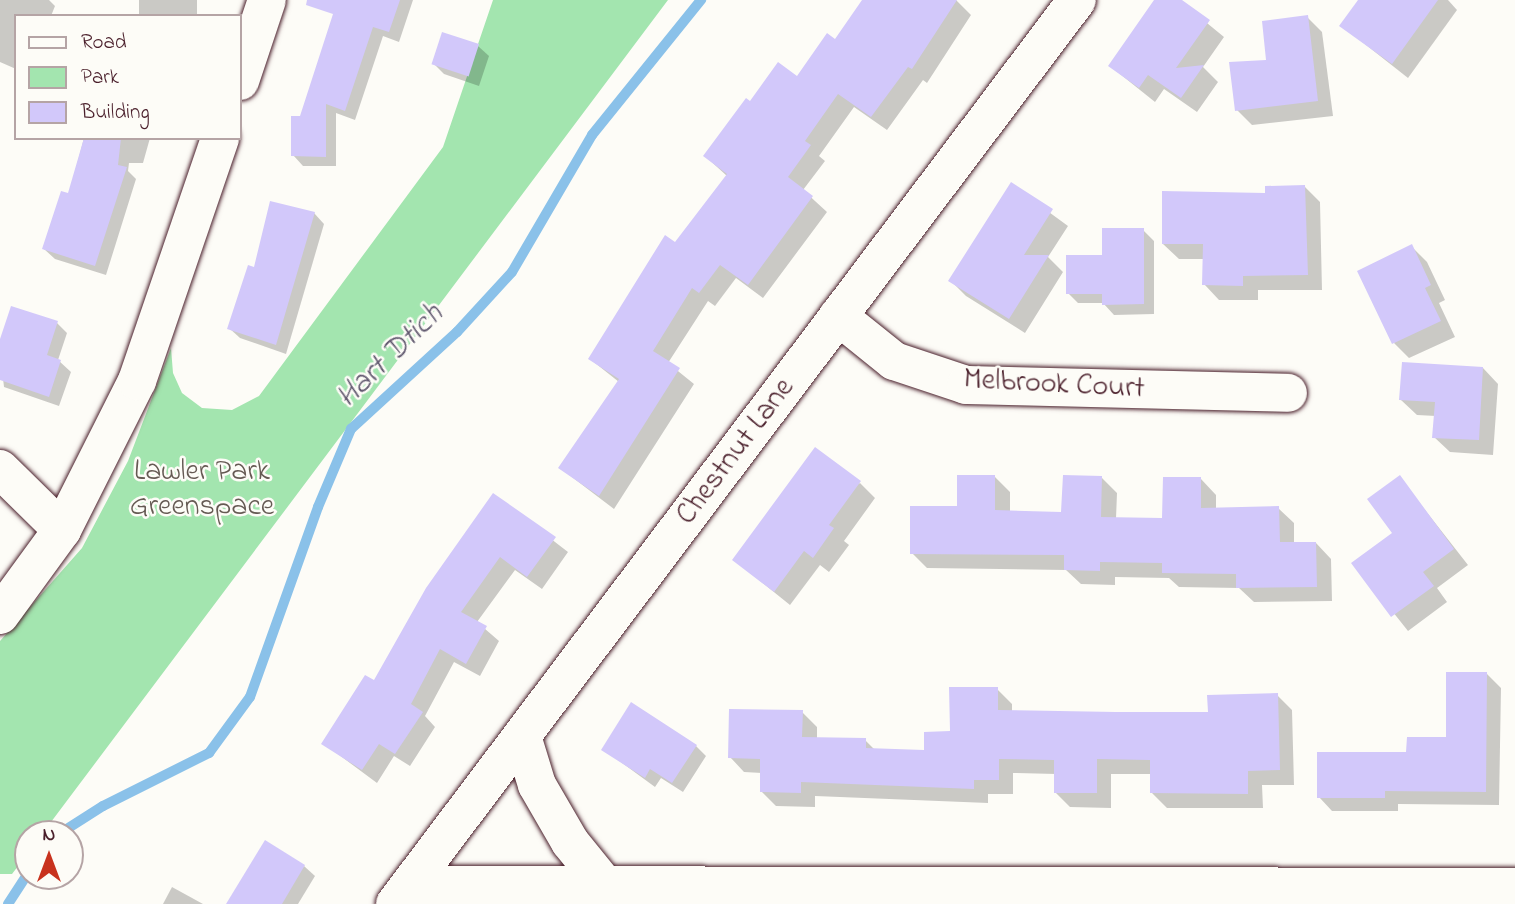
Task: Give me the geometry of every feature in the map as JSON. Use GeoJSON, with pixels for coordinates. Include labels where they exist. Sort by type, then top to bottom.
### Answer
{"type":"FeatureCollection","features":[{"type":"Feature","properties":{"kind":"street"},"geometry":{"type":"LineString","coordinates":[[242,74],[267,0]]}},
{"type":"Feature","properties":{"kind":"street","name":"Chestnut Lane"},"geometry":{"type":"LineString","coordinates":[[403,895],[1077,0]]}},
{"type":"Feature","properties":{"kind":"street"},"geometry":{"type":"LineString","coordinates":[[0,615],[62,530],[137,381],[219,140]]}},
{"type":"Feature","properties":{"kind":"street","name":"Melbrook Court"},"geometry":{"type":"LineString","coordinates":[[838,316],[894,361],[966,385],[1287,393]]}},
{"type":"Feature","properties":{"kind":"street"},"geometry":{"type":"LineString","coordinates":[[0,469],[62,530]]}},
{"type":"Feature","properties":{"kind":"street"},"geometry":{"type":"LineString","coordinates":[[522,736],[537,785],[570,842],[605,884]]}},
{"type":"Feature","properties":{"kind":"street"},"geometry":{"type":"LineString","coordinates":[[403,895],[605,884],[1248,894],[1515,887]]}},
{"type":"Feature","properties":{"kind":"green space","name":"Lawler Park Greenspace"},"geometry":{"type":"Polygon","coordinates":[[[493,0],[668,0],[53,820],[14,820],[14,871],[12,874],[0,874],[0,641],[82,548],[128,461],[171,348],[173,373],[182,393],[202,408],[232,410],[259,396],[443,147],[493,0]]]}},
{"type":"Feature","properties":{"kind":"building"},"geometry":{"type":"Polygon","coordinates":[[[307,0],[400,0],[389,32],[373,27],[345,111],[326,104],[326,157],[291,156],[291,116],[300,116],[333,14],[306,5],[307,0]]]}},
{"type":"Feature","properties":{"kind":"building"},"geometry":{"type":"Polygon","coordinates":[[[862,0],[957,0],[912,69],[908,67],[871,117],[838,94],[805,141],[811,145],[788,177],[813,196],[748,285],[720,265],[699,293],[692,288],[653,351],[680,368],[599,496],[558,468],[619,379],[588,359],[665,235],[675,242],[727,174],[703,156],[746,98],[750,101],[778,62],[797,76],[827,33],[835,39],[862,0]]]}},
{"type":"Feature","properties":{"kind":"building"},"geometry":{"type":"Polygon","coordinates":[[[1154,0],[1182,0],[1210,20],[1176,68],[1204,65],[1181,98],[1148,75],[1139,88],[1108,66],[1154,0]]]}},
{"type":"Feature","properties":{"kind":"building"},"geometry":{"type":"Polygon","coordinates":[[[1358,0],[1438,0],[1392,64],[1339,26],[1358,0]]]}},
{"type":"Feature","properties":{"kind":"building"},"geometry":{"type":"Polygon","coordinates":[[[1308,15],[1318,101],[1235,111],[1229,62],[1266,60],[1262,21],[1308,15]]]}},
{"type":"Feature","properties":{"kind":"building"},"geometry":{"type":"Polygon","coordinates":[[[442,32],[479,44],[469,76],[431,64],[442,32]]]}},
{"type":"Feature","properties":{"kind":"building"},"geometry":{"type":"Polygon","coordinates":[[[83,140],[121,140],[118,165],[127,167],[95,266],[42,249],[61,191],[68,193],[83,140]]]}},
{"type":"Feature","properties":{"kind":"building"},"geometry":{"type":"Polygon","coordinates":[[[1011,182],[1053,209],[1024,255],[1049,255],[1009,319],[948,281],[1011,182]]]}},
{"type":"Feature","properties":{"kind":"building"},"geometry":{"type":"Polygon","coordinates":[[[1305,185],[1308,275],[1243,276],[1243,286],[1202,285],[1203,244],[1162,244],[1162,191],[1265,193],[1265,186],[1305,185]]]}},
{"type":"Feature","properties":{"kind":"building"},"geometry":{"type":"Polygon","coordinates":[[[270,201],[315,212],[276,345],[227,329],[248,265],[254,267],[270,201]]]}},
{"type":"Feature","properties":{"kind":"building"},"geometry":{"type":"Polygon","coordinates":[[[1102,228],[1144,228],[1144,304],[1102,305],[1102,294],[1066,294],[1066,255],[1102,255],[1102,228]]]}},
{"type":"Feature","properties":{"kind":"building"},"geometry":{"type":"Polygon","coordinates":[[[1412,244],[1431,285],[1425,288],[1441,321],[1392,344],[1357,271],[1412,244]]]}},
{"type":"Feature","properties":{"kind":"building"},"geometry":{"type":"Polygon","coordinates":[[[11,306],[58,321],[47,355],[61,360],[49,397],[0,380],[0,339],[11,306]]]}},
{"type":"Feature","properties":{"kind":"building"},"geometry":{"type":"Polygon","coordinates":[[[1402,362],[1483,367],[1479,440],[1432,438],[1435,402],[1399,400],[1402,362]]]}},
{"type":"Feature","properties":{"kind":"building"},"geometry":{"type":"Polygon","coordinates":[[[815,447],[861,481],[829,525],[834,528],[813,558],[804,551],[774,592],[732,560],[815,447]]]}},
{"type":"Feature","properties":{"kind":"building"},"geometry":{"type":"Polygon","coordinates":[[[957,475],[995,475],[995,510],[1061,512],[1063,475],[1102,476],[1101,517],[1162,518],[1163,477],[1201,477],[1201,508],[1279,506],[1280,542],[1316,542],[1317,587],[1236,588],[1236,574],[1162,573],[1162,563],[1100,562],[1100,571],[1064,570],[1064,555],[910,554],[910,506],[957,506],[957,475]]]}},
{"type":"Feature","properties":{"kind":"building"},"geometry":{"type":"Polygon","coordinates":[[[1400,475],[1454,549],[1423,572],[1434,586],[1391,617],[1351,563],[1392,533],[1367,499],[1400,475]]]}},
{"type":"Feature","properties":{"kind":"building"},"geometry":{"type":"Polygon","coordinates":[[[493,493],[556,537],[527,577],[500,557],[461,612],[487,626],[466,664],[440,649],[411,704],[423,712],[395,754],[379,744],[362,770],[321,744],[365,675],[374,680],[426,588],[493,493]]]}},
{"type":"Feature","properties":{"kind":"building"},"geometry":{"type":"Polygon","coordinates":[[[1446,672],[1487,672],[1486,792],[1385,791],[1385,798],[1317,798],[1317,752],[1406,752],[1407,737],[1446,737],[1446,672]]]}},
{"type":"Feature","properties":{"kind":"building"},"geometry":{"type":"Polygon","coordinates":[[[949,687],[998,687],[998,710],[1208,712],[1207,695],[1278,693],[1280,770],[1248,771],[1248,794],[1150,793],[1150,760],[1097,759],[1097,793],[1054,793],[1054,760],[999,759],[999,780],[974,780],[974,789],[801,782],[801,793],[760,792],[760,759],[728,758],[729,709],[803,710],[802,737],[866,738],[866,748],[924,750],[924,732],[950,731],[949,687]]]}},
{"type":"Feature","properties":{"kind":"building"},"geometry":{"type":"Polygon","coordinates":[[[631,702],[697,745],[672,783],[650,769],[645,778],[601,750],[631,702]]]}},
{"type":"Feature","properties":{"kind":"building"},"geometry":{"type":"Polygon","coordinates":[[[265,840],[305,865],[282,904],[226,904],[265,840]]]}},
{"type":"Feature","properties":{"kind":"waterway","name":"Hart Dtich"},"geometry":{"type":"LineString","coordinates":[[81,820],[103,806],[209,753],[250,697],[318,507],[351,429],[457,332],[512,272],[592,135],[701,0]]}},
{"type":"Feature","properties":{"kind":"waterway","name":"Hart Dtich"},"geometry":{"type":"LineString","coordinates":[[8,904],[17,890]]}}]}
